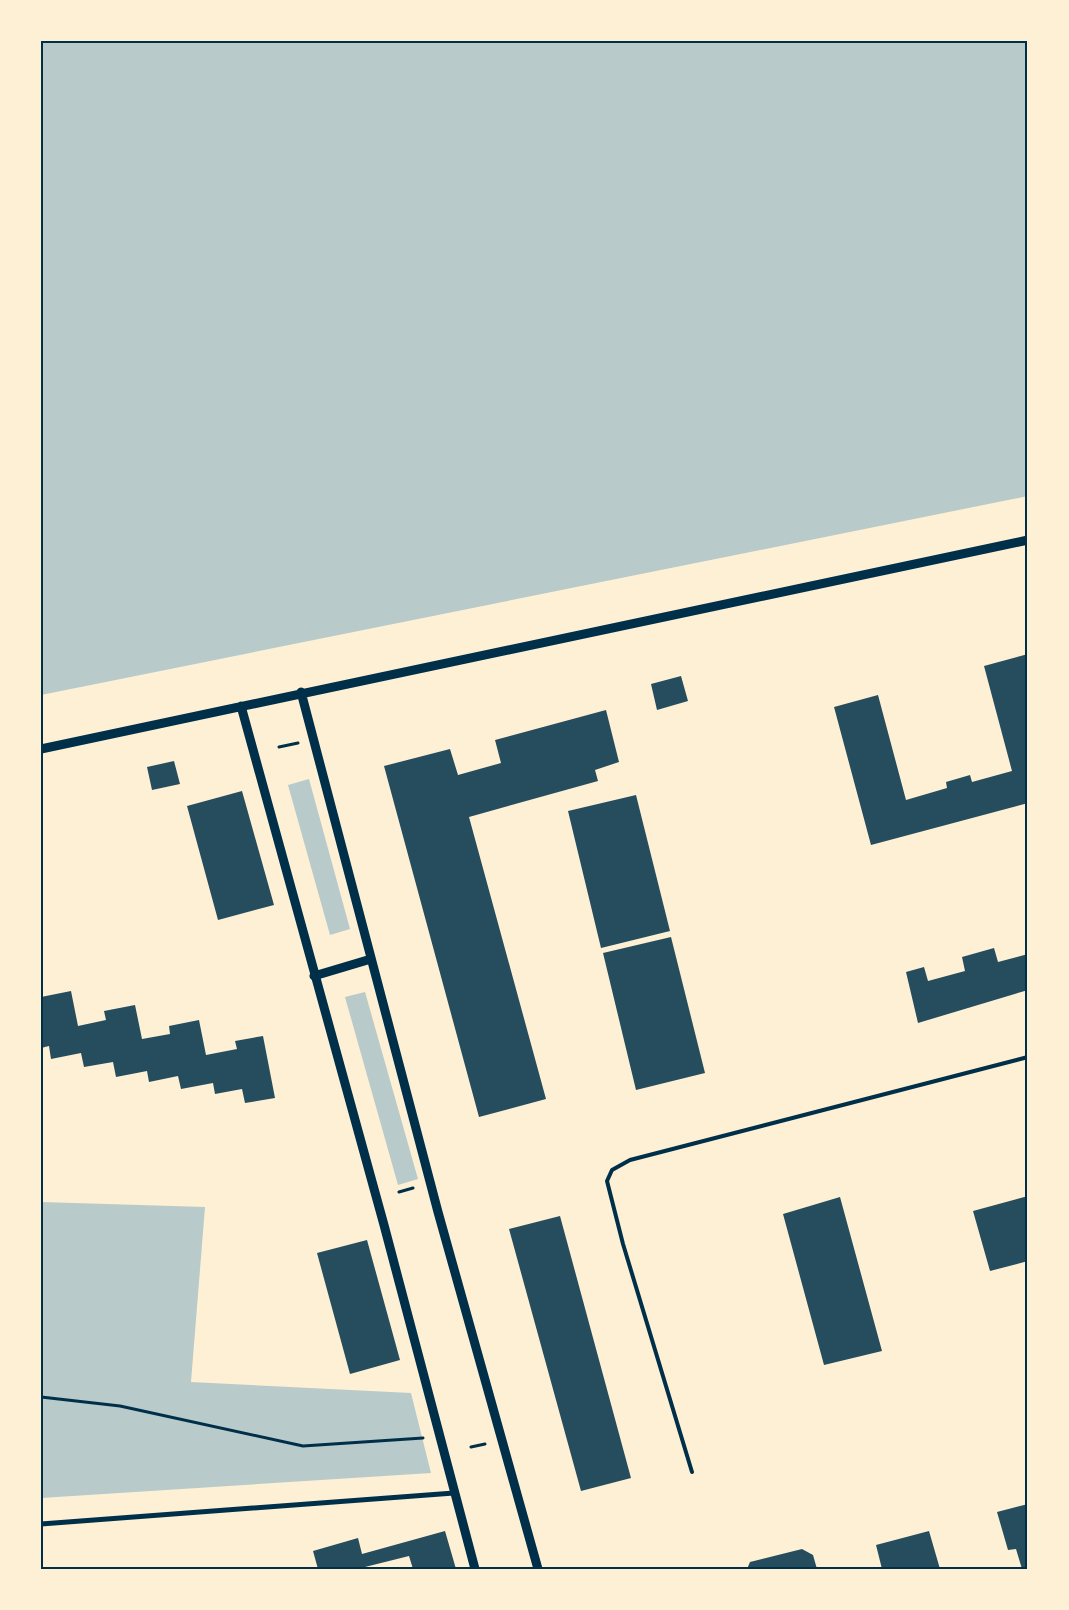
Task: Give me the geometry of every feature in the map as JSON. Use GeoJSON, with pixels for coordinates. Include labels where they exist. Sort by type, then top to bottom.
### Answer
{"type":"FeatureCollection","features":[{"type":"Feature","properties":{"kind":"street"},"geometry":{"type":"LineString","coordinates":[[41,749],[301,692],[1028,540]]}},
{"type":"Feature","properties":{"kind":"street"},"geometry":{"type":"LineString","coordinates":[[301,692],[438,1212],[538,1569]]}},
{"type":"Feature","properties":{"kind":"street"},"geometry":{"type":"LineString","coordinates":[[241,706],[314,976],[382,1216],[475,1569]]}},
{"type":"Feature","properties":{"kind":"street"},"geometry":{"type":"LineString","coordinates":[[314,976],[371,959]]}},
{"type":"Feature","properties":{"kind":"street"},"geometry":{"type":"LineString","coordinates":[[41,1524],[454,1493]]}},
{"type":"Feature","properties":{"kind":"lane"},"geometry":{"type":"LineString","coordinates":[[692,1472],[623,1244],[607,1181],[612,1170],[630,1160],[1028,1057]]}},
{"type":"Feature","properties":{"kind":"path"},"geometry":{"type":"LineString","coordinates":[[279,747],[301,742]]}},
{"type":"Feature","properties":{"kind":"path"},"geometry":{"type":"LineString","coordinates":[[399,1192],[422,1186]]}},
{"type":"Feature","properties":{"kind":"path"},"geometry":{"type":"LineString","coordinates":[[41,1397],[120,1406],[303,1446],[439,1436]]}},
{"type":"Feature","properties":{"kind":"path"},"geometry":{"type":"LineString","coordinates":[[470,1447],[492,1442]]}},
{"type":"Feature","properties":{"kind":"shaded area"},"geometry":{"type":"Polygon","coordinates":[[[41,41],[1028,41],[1028,496],[41,695],[41,41]]]}},
{"type":"Feature","properties":{"kind":"shaded area"},"geometry":{"type":"Polygon","coordinates":[[[309,779],[350,929],[330,935],[288,785],[309,779]]]}},
{"type":"Feature","properties":{"kind":"shaded area"},"geometry":{"type":"Polygon","coordinates":[[[365,992],[418,1179],[398,1185],[345,997],[365,992]]]}},
{"type":"Feature","properties":{"kind":"shaded area"},"geometry":{"type":"Polygon","coordinates":[[[41,1202],[205,1207],[191,1382],[411,1393],[431,1473],[41,1498],[41,1202]]]}},
{"type":"Feature","properties":{"kind":"building"},"geometry":{"type":"Polygon","coordinates":[[[1028,654],[1028,803],[871,845],[834,707],[878,695],[906,800],[947,788],[946,782],[970,775],[972,782],[1012,771],[984,666],[1028,654]]]}},
{"type":"Feature","properties":{"kind":"building"},"geometry":{"type":"Polygon","coordinates":[[[681,676],[688,701],[657,710],[651,684],[681,676]]]}},
{"type":"Feature","properties":{"kind":"building"},"geometry":{"type":"Polygon","coordinates":[[[606,710],[619,762],[595,770],[598,781],[469,817],[546,1099],[479,1117],[384,766],[450,749],[458,775],[501,763],[495,740],[606,710]]]}},
{"type":"Feature","properties":{"kind":"building"},"geometry":{"type":"Polygon","coordinates":[[[174,761],[180,784],[152,790],[147,767],[174,761]]]}},
{"type":"Feature","properties":{"kind":"building"},"geometry":{"type":"Polygon","coordinates":[[[242,791],[274,905],[218,920],[187,806],[242,791]]]}},
{"type":"Feature","properties":{"kind":"building"},"geometry":{"type":"Polygon","coordinates":[[[636,795],[670,931],[601,948],[568,811],[636,795]]]}},
{"type":"Feature","properties":{"kind":"building"},"geometry":{"type":"Polygon","coordinates":[[[671,937],[705,1073],[636,1090],[603,953],[671,937]]]}},
{"type":"Feature","properties":{"kind":"building"},"geometry":{"type":"Polygon","coordinates":[[[994,948],[998,962],[1028,954],[1028,990],[918,1023],[906,972],[924,967],[928,981],[965,971],[962,957],[994,948]]]}},
{"type":"Feature","properties":{"kind":"building"},"geometry":{"type":"Polygon","coordinates":[[[71,991],[78,1026],[106,1020],[104,1011],[135,1005],[142,1039],[170,1034],[169,1026],[199,1020],[206,1055],[237,1049],[235,1041],[263,1036],[275,1098],[245,1103],[242,1089],[215,1094],[213,1083],[181,1089],[178,1076],[149,1082],[147,1071],[116,1077],[113,1062],[84,1067],[81,1053],[51,1059],[49,1046],[41,1048],[41,997],[71,991]]]}},
{"type":"Feature","properties":{"kind":"building"},"geometry":{"type":"Polygon","coordinates":[[[1028,1196],[1028,1261],[990,1271],[973,1211],[1028,1196]]]}},
{"type":"Feature","properties":{"kind":"building"},"geometry":{"type":"Polygon","coordinates":[[[840,1197],[882,1351],[824,1365],[783,1214],[840,1197]]]}},
{"type":"Feature","properties":{"kind":"building"},"geometry":{"type":"Polygon","coordinates":[[[560,1216],[631,1478],[581,1491],[509,1229],[560,1216]]]}},
{"type":"Feature","properties":{"kind":"building"},"geometry":{"type":"Polygon","coordinates":[[[367,1240],[400,1360],[350,1374],[317,1253],[367,1240]]]}},
{"type":"Feature","properties":{"kind":"building"},"geometry":{"type":"Polygon","coordinates":[[[1028,1504],[1028,1569],[1022,1569],[1016,1549],[1008,1550],[997,1512],[1028,1504]]]}},
{"type":"Feature","properties":{"kind":"building"},"geometry":{"type":"Polygon","coordinates":[[[445,1531],[456,1569],[413,1569],[409,1556],[365,1567],[366,1569],[318,1569],[313,1551],[358,1538],[362,1554],[445,1531]]]}},
{"type":"Feature","properties":{"kind":"building"},"geometry":{"type":"Polygon","coordinates":[[[929,1531],[940,1569],[882,1569],[876,1545],[929,1531]]]}},
{"type":"Feature","properties":{"kind":"building"},"geometry":{"type":"Polygon","coordinates":[[[802,1549],[813,1555],[817,1569],[747,1569],[750,1562],[802,1549]]]}}]}
